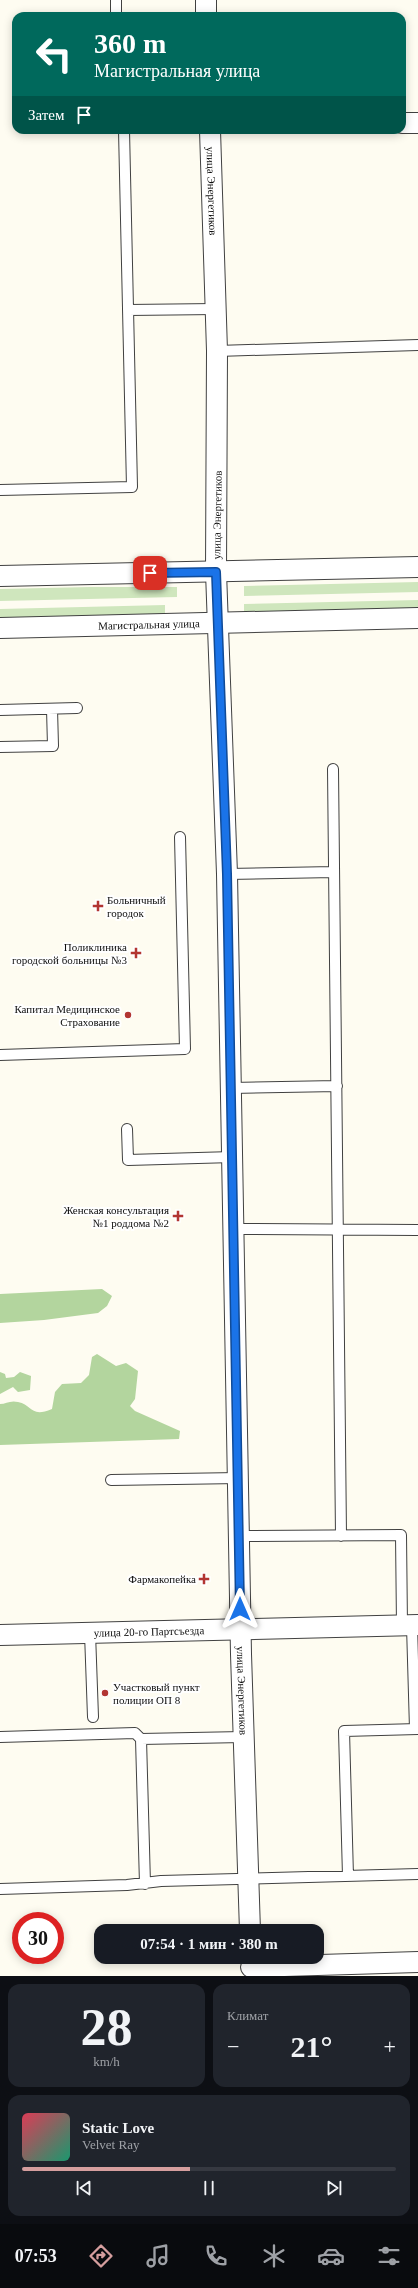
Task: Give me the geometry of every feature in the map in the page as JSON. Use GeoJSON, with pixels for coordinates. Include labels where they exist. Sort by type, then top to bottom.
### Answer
{"type":"FeatureCollection","features":[{"type":"Feature","properties":{"kind":"street"},"geometry":{"type":"LineString","coordinates":[[206,0],[206,12]]}},
{"type":"Feature","properties":{"kind":"street"},"geometry":{"type":"LineString","coordinates":[[406,123],[418,123]]}},
{"type":"Feature","properties":{"kind":"street","name":"улица Энергетиков"},"geometry":{"type":"LineString","coordinates":[[210,134],[217,351],[216,572],[227,874],[243,1737],[250,1924]]}},
{"type":"Feature","properties":{"kind":"street"},"geometry":{"type":"LineString","coordinates":[[0,576],[418,567]]}},
{"type":"Feature","properties":{"kind":"street","name":"Магистральная улица"},"geometry":{"type":"LineString","coordinates":[[0,628],[418,618]]}},
{"type":"Feature","properties":{"kind":"street","name":"улица 20-го Партсъезда"},"geometry":{"type":"LineString","coordinates":[[0,1635],[241,1631],[411,1625]]}},
{"type":"Feature","properties":{"kind":"street"},"geometry":{"type":"LineString","coordinates":[[251,1967],[357,1970],[418,1962]]}},
{"type":"Feature","properties":{"kind":"lane"},"geometry":{"type":"LineString","coordinates":[[116,0],[116,12]]}},
{"type":"Feature","properties":{"kind":"lane"},"geometry":{"type":"LineString","coordinates":[[0,490],[132,487],[124,134]]}},
{"type":"Feature","properties":{"kind":"lane"},"geometry":{"type":"LineString","coordinates":[[128,310],[216,309]]}},
{"type":"Feature","properties":{"kind":"lane"},"geometry":{"type":"LineString","coordinates":[[217,351],[418,345]]}},
{"type":"Feature","properties":{"kind":"lane"},"geometry":{"type":"LineString","coordinates":[[0,710],[77,708]]}},
{"type":"Feature","properties":{"kind":"lane"},"geometry":{"type":"LineString","coordinates":[[0,747],[52,746],[52,709]]}},
{"type":"Feature","properties":{"kind":"lane"},"geometry":{"type":"LineString","coordinates":[[333,769],[341,1536]]}},
{"type":"Feature","properties":{"kind":"lane"},"geometry":{"type":"LineString","coordinates":[[0,1055],[185,1049],[180,837]]}},
{"type":"Feature","properties":{"kind":"lane"},"geometry":{"type":"LineString","coordinates":[[227,874],[334,872]]}},
{"type":"Feature","properties":{"kind":"lane"},"geometry":{"type":"LineString","coordinates":[[231,1088],[337,1086]]}},
{"type":"Feature","properties":{"kind":"lane"},"geometry":{"type":"LineString","coordinates":[[127,1129],[128,1160],[233,1157]]}},
{"type":"Feature","properties":{"kind":"lane"},"geometry":{"type":"LineString","coordinates":[[234,1230],[418,1230]]}},
{"type":"Feature","properties":{"kind":"lane"},"geometry":{"type":"LineString","coordinates":[[111,1480],[239,1478]]}},
{"type":"Feature","properties":{"kind":"lane"},"geometry":{"type":"LineString","coordinates":[[240,1536],[401,1535],[411,1625],[416,1729],[344,1731],[348,1876]]}},
{"type":"Feature","properties":{"kind":"lane"},"geometry":{"type":"LineString","coordinates":[[90,1633],[93,1717]]}},
{"type":"Feature","properties":{"kind":"lane"},"geometry":{"type":"LineString","coordinates":[[0,1736],[135,1733],[140,1739],[145,1884]]}},
{"type":"Feature","properties":{"kind":"lane"},"geometry":{"type":"LineString","coordinates":[[140,1739],[243,1737]]}},
{"type":"Feature","properties":{"kind":"lane"},"geometry":{"type":"LineString","coordinates":[[0,1889],[418,1874]]}},
{"type":"Feature","properties":{"kind":"green space"},"geometry":{"type":"Polygon","coordinates":[[[418,582],[418,592],[244,596],[244,586],[418,582]]]}},
{"type":"Feature","properties":{"kind":"green space"},"geometry":{"type":"Polygon","coordinates":[[[177,587],[177,597],[0,601],[0,589],[177,587]]]}},
{"type":"Feature","properties":{"kind":"green space"},"geometry":{"type":"Polygon","coordinates":[[[418,600],[418,608],[244,612],[244,604],[418,600]]]}},
{"type":"Feature","properties":{"kind":"green space"},"geometry":{"type":"Polygon","coordinates":[[[165,605],[165,615],[0,619],[0,609],[165,605]]]}},
{"type":"Feature","properties":{"kind":"green space"},"geometry":{"type":"Polygon","coordinates":[[[102,1289],[112,1296],[107,1306],[98,1313],[44,1320],[0,1323],[0,1294],[102,1289]]]}},
{"type":"Feature","properties":{"kind":"green space"},"geometry":{"type":"Polygon","coordinates":[[[97,1354],[116,1366],[126,1363],[138,1371],[135,1399],[130,1406],[135,1411],[180,1431],[179,1439],[0,1445],[0,1404],[13,1401],[18,1402],[36,1412],[52,1409],[55,1392],[62,1384],[81,1383],[89,1375],[92,1357],[97,1354]]]}},
{"type":"Feature","properties":{"kind":"green space"},"geometry":{"type":"Polygon","coordinates":[[[0,1372],[5,1374],[6,1378],[14,1377],[20,1372],[31,1376],[30,1390],[18,1392],[13,1387],[0,1394],[0,1372]]]}},
{"type":"Feature","properties":{"kind":"place","name":"Больничный городок"},"geometry":{"type":"Point","coordinates":[98,906]}},
{"type":"Feature","properties":{"kind":"place","name":"Поликлиника городской больницы №3"},"geometry":{"type":"Point","coordinates":[136,953]}},
{"type":"Feature","properties":{"kind":"place","name":"Капитал Медицинское Страхование"},"geometry":{"type":"Point","coordinates":[128,1015]}},
{"type":"Feature","properties":{"kind":"place","name":"Женская консультация №1 роддома №2"},"geometry":{"type":"Point","coordinates":[178,1216]}},
{"type":"Feature","properties":{"kind":"place","name":"Фармакопейка"},"geometry":{"type":"Point","coordinates":[204,1579]}},
{"type":"Feature","properties":{"kind":"place","name":"Участковый пункт полиции ОП 8"},"geometry":{"type":"Point","coordinates":[105,1693]}},
{"type":"Feature","properties":{"kind":"route"},"geometry":{"type":"LineString","coordinates":[[150,573],[216,572],[227,874],[240,1536],[240,1609]]}}]}
